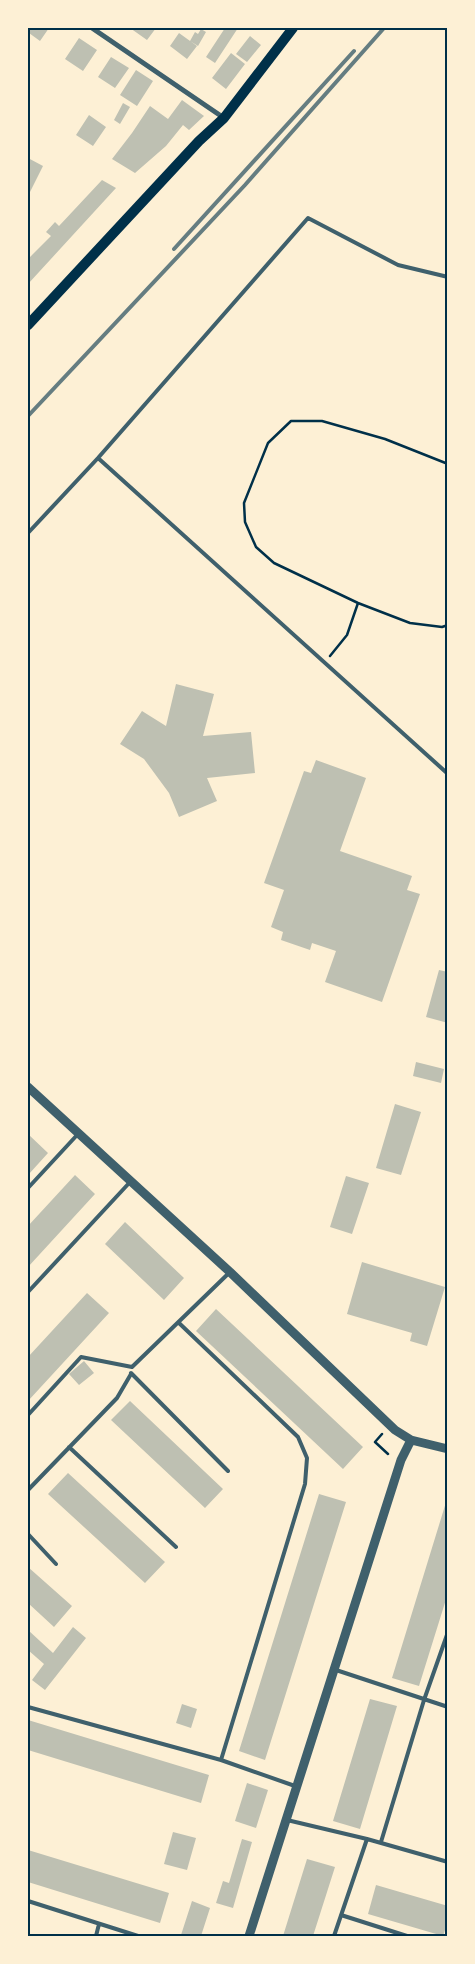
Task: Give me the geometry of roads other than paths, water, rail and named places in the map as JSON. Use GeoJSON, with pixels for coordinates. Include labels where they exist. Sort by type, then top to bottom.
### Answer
{"type":"FeatureCollection","features":[{"type":"Feature","properties":{"kind":"main road"},"geometry":{"type":"LineString","coordinates":[[28,325],[199,141],[224,118],[293,28]]}},
{"type":"Feature","properties":{"kind":"street"},"geometry":{"type":"LineString","coordinates":[[92,28],[224,118]]}},
{"type":"Feature","properties":{"kind":"street"},"geometry":{"type":"LineString","coordinates":[[28,1087],[230,1272],[396,1430],[411,1440],[448,1449]]}},
{"type":"Feature","properties":{"kind":"street"},"geometry":{"type":"LineString","coordinates":[[249,1936],[401,1460],[411,1440]]}},
{"type":"Feature","properties":{"kind":"lane"},"geometry":{"type":"LineString","coordinates":[[28,533],[98,458],[308,218],[398,265],[448,277]]}},
{"type":"Feature","properties":{"kind":"lane"},"geometry":{"type":"LineString","coordinates":[[98,458],[448,774]]}},
{"type":"Feature","properties":{"kind":"lane"},"geometry":{"type":"LineString","coordinates":[[28,1188],[78,1133]]}},
{"type":"Feature","properties":{"kind":"lane"},"geometry":{"type":"LineString","coordinates":[[28,1292],[131,1181]]}},
{"type":"Feature","properties":{"kind":"lane"},"geometry":{"type":"LineString","coordinates":[[28,1490],[117,1398],[131,1374],[132,1366],[179,1323],[230,1272]]}},
{"type":"Feature","properties":{"kind":"lane"},"geometry":{"type":"LineString","coordinates":[[179,1323],[298,1437],[307,1458],[305,1484],[221,1760]]}},
{"type":"Feature","properties":{"kind":"lane"},"geometry":{"type":"LineString","coordinates":[[28,1415],[81,1357],[132,1366]]}},
{"type":"Feature","properties":{"kind":"lane"},"geometry":{"type":"LineString","coordinates":[[131,1374],[228,1471]]}},
{"type":"Feature","properties":{"kind":"lane"},"geometry":{"type":"LineString","coordinates":[[69,1447],[176,1547]]}},
{"type":"Feature","properties":{"kind":"lane"},"geometry":{"type":"LineString","coordinates":[[28,1534],[56,1564]]}},
{"type":"Feature","properties":{"kind":"lane"},"geometry":{"type":"LineString","coordinates":[[381,1842],[424,1700],[448,1632]]}},
{"type":"Feature","properties":{"kind":"lane"},"geometry":{"type":"LineString","coordinates":[[333,1669],[448,1707]]}},
{"type":"Feature","properties":{"kind":"lane"},"geometry":{"type":"LineString","coordinates":[[28,1707],[221,1760],[298,1787]]}},
{"type":"Feature","properties":{"kind":"lane"},"geometry":{"type":"LineString","coordinates":[[287,1820],[381,1842],[448,1862]]}},
{"type":"Feature","properties":{"kind":"lane"},"geometry":{"type":"LineString","coordinates":[[334,1936],[367,1839]]}},
{"type":"Feature","properties":{"kind":"lane"},"geometry":{"type":"LineString","coordinates":[[28,1901],[138,1936]]}},
{"type":"Feature","properties":{"kind":"lane"},"geometry":{"type":"LineString","coordinates":[[341,1915],[407,1936]]}},
{"type":"Feature","properties":{"kind":"lane"},"geometry":{"type":"LineString","coordinates":[[96,1936],[100,1924]]}},
{"type":"Feature","properties":{"kind":"railway"},"geometry":{"type":"LineString","coordinates":[[28,416],[245,185],[384,28]]}},
{"type":"Feature","properties":{"kind":"railway"},"geometry":{"type":"LineString","coordinates":[[174,249],[354,51]]}}]}
